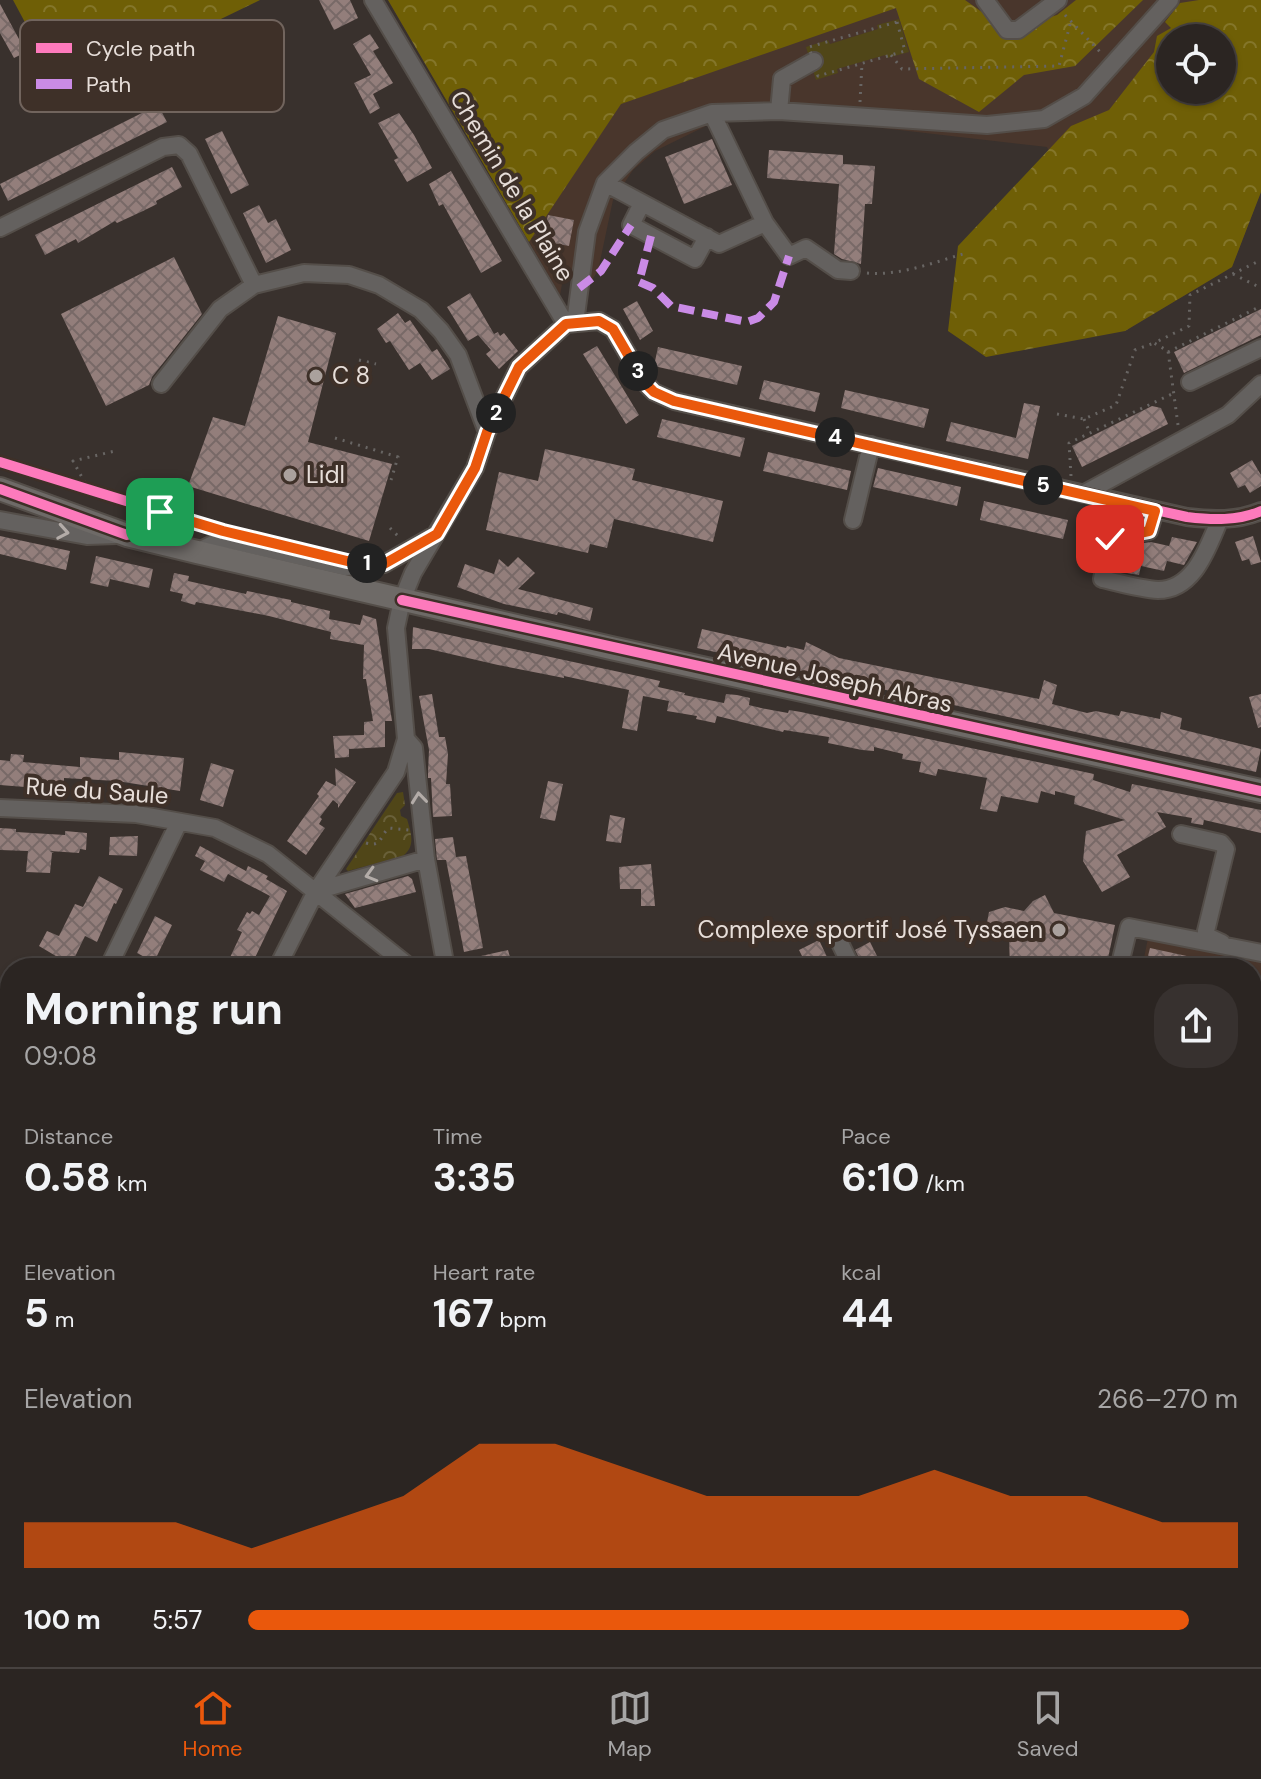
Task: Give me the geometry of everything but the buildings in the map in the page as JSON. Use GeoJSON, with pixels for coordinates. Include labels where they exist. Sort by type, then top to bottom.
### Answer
{"type":"FeatureCollection","features":[{"type":"Feature","properties":{"kind":"main road","name":"Avenue Joseph Abras"},"geometry":{"type":"LineString","coordinates":[[0,489],[127,535],[197,552],[1261,791]]}},
{"type":"Feature","properties":{"kind":"street","name":"Chemin de la Plaine"},"geometry":{"type":"LineString","coordinates":[[373,0],[570,323]]}},
{"type":"Feature","properties":{"kind":"street"},"geometry":{"type":"LineString","coordinates":[[985,0],[1007,30],[1018,30],[1058,0]]}},
{"type":"Feature","properties":{"kind":"street"},"geometry":{"type":"LineString","coordinates":[[570,323],[587,232],[605,183],[663,130],[712,113],[779,111],[987,125],[1044,119],[1084,96],[1170,0]]}},
{"type":"Feature","properties":{"kind":"street"},"geometry":{"type":"LineString","coordinates":[[779,111],[782,79],[814,61]]}},
{"type":"Feature","properties":{"kind":"street"},"geometry":{"type":"LineString","coordinates":[[712,113],[765,223],[789,256],[806,248],[838,270],[851,271]]}},
{"type":"Feature","properties":{"kind":"street"},"geometry":{"type":"LineString","coordinates":[[0,228],[163,147],[179,145],[189,154],[254,285]]}},
{"type":"Feature","properties":{"kind":"street"},"geometry":{"type":"LineString","coordinates":[[605,183],[719,244],[765,223]]}},
{"type":"Feature","properties":{"kind":"street"},"geometry":{"type":"LineString","coordinates":[[642,203],[631,225],[651,236],[695,259],[707,237]]}},
{"type":"Feature","properties":{"kind":"street"},"geometry":{"type":"LineString","coordinates":[[161,384],[220,309],[254,285],[304,273],[349,275],[379,285],[421,310],[441,331],[458,355],[487,432]]}},
{"type":"Feature","properties":{"kind":"street"},"geometry":{"type":"LineString","coordinates":[[282,958],[316,891],[396,772],[406,739],[396,628],[402,600],[413,573],[475,468],[487,432],[519,367],[570,323],[599,321],[613,329],[644,382],[654,392],[674,401],[1187,517],[1220,519],[1261,511]]}},
{"type":"Feature","properties":{"kind":"street"},"geometry":{"type":"LineString","coordinates":[[1190,382],[1261,348]]}},
{"type":"Feature","properties":{"kind":"street"},"geometry":{"type":"LineString","coordinates":[[1077,493],[1228,415],[1261,384]]}},
{"type":"Feature","properties":{"kind":"street"},"geometry":{"type":"LineString","coordinates":[[853,520],[871,445]]}},
{"type":"Feature","properties":{"kind":"street"},"geometry":{"type":"LineString","coordinates":[[1155,511],[1149,531],[1110,539],[1102,579],[1158,590],[1175,587],[1200,565],[1220,519]]}},
{"type":"Feature","properties":{"kind":"street"},"geometry":{"type":"LineString","coordinates":[[0,520],[87,536],[127,535]]}},
{"type":"Feature","properties":{"kind":"street"},"geometry":{"type":"LineString","coordinates":[[197,552],[223,539],[345,567],[370,566],[384,564],[437,534]]}},
{"type":"Feature","properties":{"kind":"street"},"geometry":{"type":"LineString","coordinates":[[406,739],[414,748],[426,859],[444,958]]}},
{"type":"Feature","properties":{"kind":"street","name":"Rue du Saule"},"geometry":{"type":"LineString","coordinates":[[0,808],[136,814],[215,828],[268,854],[399,958]]}},
{"type":"Feature","properties":{"kind":"street"},"geometry":{"type":"LineString","coordinates":[[113,958],[179,822]]}},
{"type":"Feature","properties":{"kind":"street"},"geometry":{"type":"LineString","coordinates":[[1181,834],[1221,843],[1226,849],[1206,931],[1209,937],[1227,945]]}},
{"type":"Feature","properties":{"kind":"street"},"geometry":{"type":"LineString","coordinates":[[316,891],[426,859]]}},
{"type":"Feature","properties":{"kind":"street"},"geometry":{"type":"LineString","coordinates":[[1121,958],[1129,927],[1261,953]]}},
{"type":"Feature","properties":{"kind":"street"},"geometry":{"type":"LineString","coordinates":[[839,941],[847,958]]}},
{"type":"Feature","properties":{"kind":"path"},"geometry":{"type":"LineString","coordinates":[[891,55],[902,69],[1059,66],[1071,21],[1112,65]]}},
{"type":"Feature","properties":{"kind":"path"},"geometry":{"type":"LineString","coordinates":[[897,22],[905,51],[891,55],[818,76],[809,47],[897,22]]}},
{"type":"Feature","properties":{"kind":"path"},"geometry":{"type":"LineString","coordinates":[[859,118],[862,63]]}},
{"type":"Feature","properties":{"kind":"path"},"geometry":{"type":"LineString","coordinates":[[851,271],[880,274],[963,254]]}},
{"type":"Feature","properties":{"kind":"path"},"geometry":{"type":"LineString","coordinates":[[1057,414],[1084,419],[1116,405],[1135,350],[1189,326],[1190,295],[1261,260]]}},
{"type":"Feature","properties":{"kind":"path"},"geometry":{"type":"LineString","coordinates":[[1233,274],[1261,288]]}},
{"type":"Feature","properties":{"kind":"path"},"geometry":{"type":"LineString","coordinates":[[1168,352],[1261,306]]}},
{"type":"Feature","properties":{"kind":"path"},"geometry":{"type":"LineString","coordinates":[[1154,343],[1168,352],[1180,441]]}},
{"type":"Feature","properties":{"kind":"path"},"geometry":{"type":"LineString","coordinates":[[359,360],[376,364]]}},
{"type":"Feature","properties":{"kind":"path"},"geometry":{"type":"LineString","coordinates":[[1077,493],[1069,443],[1190,385],[1190,382]]}},
{"type":"Feature","properties":{"kind":"path"},"geometry":{"type":"LineString","coordinates":[[1084,419],[1090,433]]}},
{"type":"Feature","properties":{"kind":"path"},"geometry":{"type":"LineString","coordinates":[[335,438],[398,457],[391,480]]}},
{"type":"Feature","properties":{"kind":"path"},"geometry":{"type":"LineString","coordinates":[[89,490],[73,461],[115,451]]}},
{"type":"Feature","properties":{"kind":"path"},"geometry":{"type":"LineString","coordinates":[[77,487],[103,495]]}},
{"type":"Feature","properties":{"kind":"path"},"geometry":{"type":"LineString","coordinates":[[353,835],[375,845],[389,828],[422,828]]}},
{"type":"Feature","properties":{"kind":"shaded area"},"geometry":{"type":"Polygon","coordinates":[[[388,0],[1261,0],[1261,192],[1232,267],[1125,331],[1047,147],[839,123],[757,117],[706,126],[655,151],[633,170],[613,200],[598,271],[590,283],[563,279],[560,295],[388,0]]]}},
{"type":"Feature","properties":{"kind":"shaded area"},"geometry":{"type":"Polygon","coordinates":[[[1148,938],[1251,958],[1144,958],[1148,938]]]}},
{"type":"Feature","properties":{"kind":"green space"},"geometry":{"type":"Polygon","coordinates":[[[13,0],[260,0],[219,20],[24,20],[13,0]]]}},
{"type":"Feature","properties":{"kind":"green space"},"geometry":{"type":"Polygon","coordinates":[[[388,0],[965,0],[1007,30],[1057,15],[1076,0],[1143,0],[1075,66],[1024,75],[979,112],[919,79],[896,8],[621,104],[529,242],[388,0]]]}},
{"type":"Feature","properties":{"kind":"green space"},"geometry":{"type":"Polygon","coordinates":[[[1261,0],[1261,192],[1232,267],[1125,331],[986,357],[948,331],[958,246],[1071,126],[1109,110],[1154,52],[1156,41],[1156,104],[1236,104],[1236,24],[1165,22],[1180,3],[1261,0]]]}},
{"type":"Feature","properties":{"kind":"green space"},"geometry":{"type":"Polygon","coordinates":[[[899,19],[909,52],[887,58],[885,55],[837,69],[838,73],[816,80],[806,47],[828,40],[830,44],[899,19]]]}},
{"type":"Feature","properties":{"kind":"green space"},"geometry":{"type":"Polygon","coordinates":[[[403,792],[405,805],[400,810],[410,829],[410,848],[403,856],[348,871],[346,869],[397,793],[403,792]]]}},
{"type":"Feature","properties":{"kind":"marked path"},"geometry":{"type":"LineString","coordinates":[[579,288],[601,271],[631,225]]}},
{"type":"Feature","properties":{"kind":"marked path"},"geometry":{"type":"LineString","coordinates":[[651,236],[639,282],[653,288],[671,306],[747,322],[758,318],[774,302],[789,256]]}},
{"type":"Feature","properties":{"kind":"cycle path"},"geometry":{"type":"LineString","coordinates":[[566,324],[599,321],[613,329],[644,382],[654,392],[674,401],[1187,517],[1225,519],[1261,511]]}},
{"type":"Feature","properties":{"kind":"cycle path"},"geometry":{"type":"LineString","coordinates":[[0,462],[223,531],[347,561],[384,564],[437,534]]}},
{"type":"Feature","properties":{"kind":"cycle path"},"geometry":{"type":"LineString","coordinates":[[0,489],[127,535]]}},
{"type":"Feature","properties":{"kind":"cycle path"},"geometry":{"type":"LineString","coordinates":[[402,600],[1261,791]]}},
{"type":"Feature","properties":{"kind":"place","name":"C 8"},"geometry":{"type":"Point","coordinates":[316,376]}},
{"type":"Feature","properties":{"kind":"place","name":"Lidl"},"geometry":{"type":"Point","coordinates":[290,475]}},
{"type":"Feature","properties":{"kind":"place","name":"Complexe sportif José Tyssaen"},"geometry":{"type":"Point","coordinates":[1059,930]}},
{"type":"Feature","properties":{"kind":"route"},"geometry":{"type":"LineString","coordinates":[[160,512],[223,531],[347,561],[384,564],[437,534],[475,468],[487,432],[519,367],[566,324],[599,321],[613,329],[644,382],[654,392],[674,401],[1155,511],[1149,531],[1110,539]]}}]}
